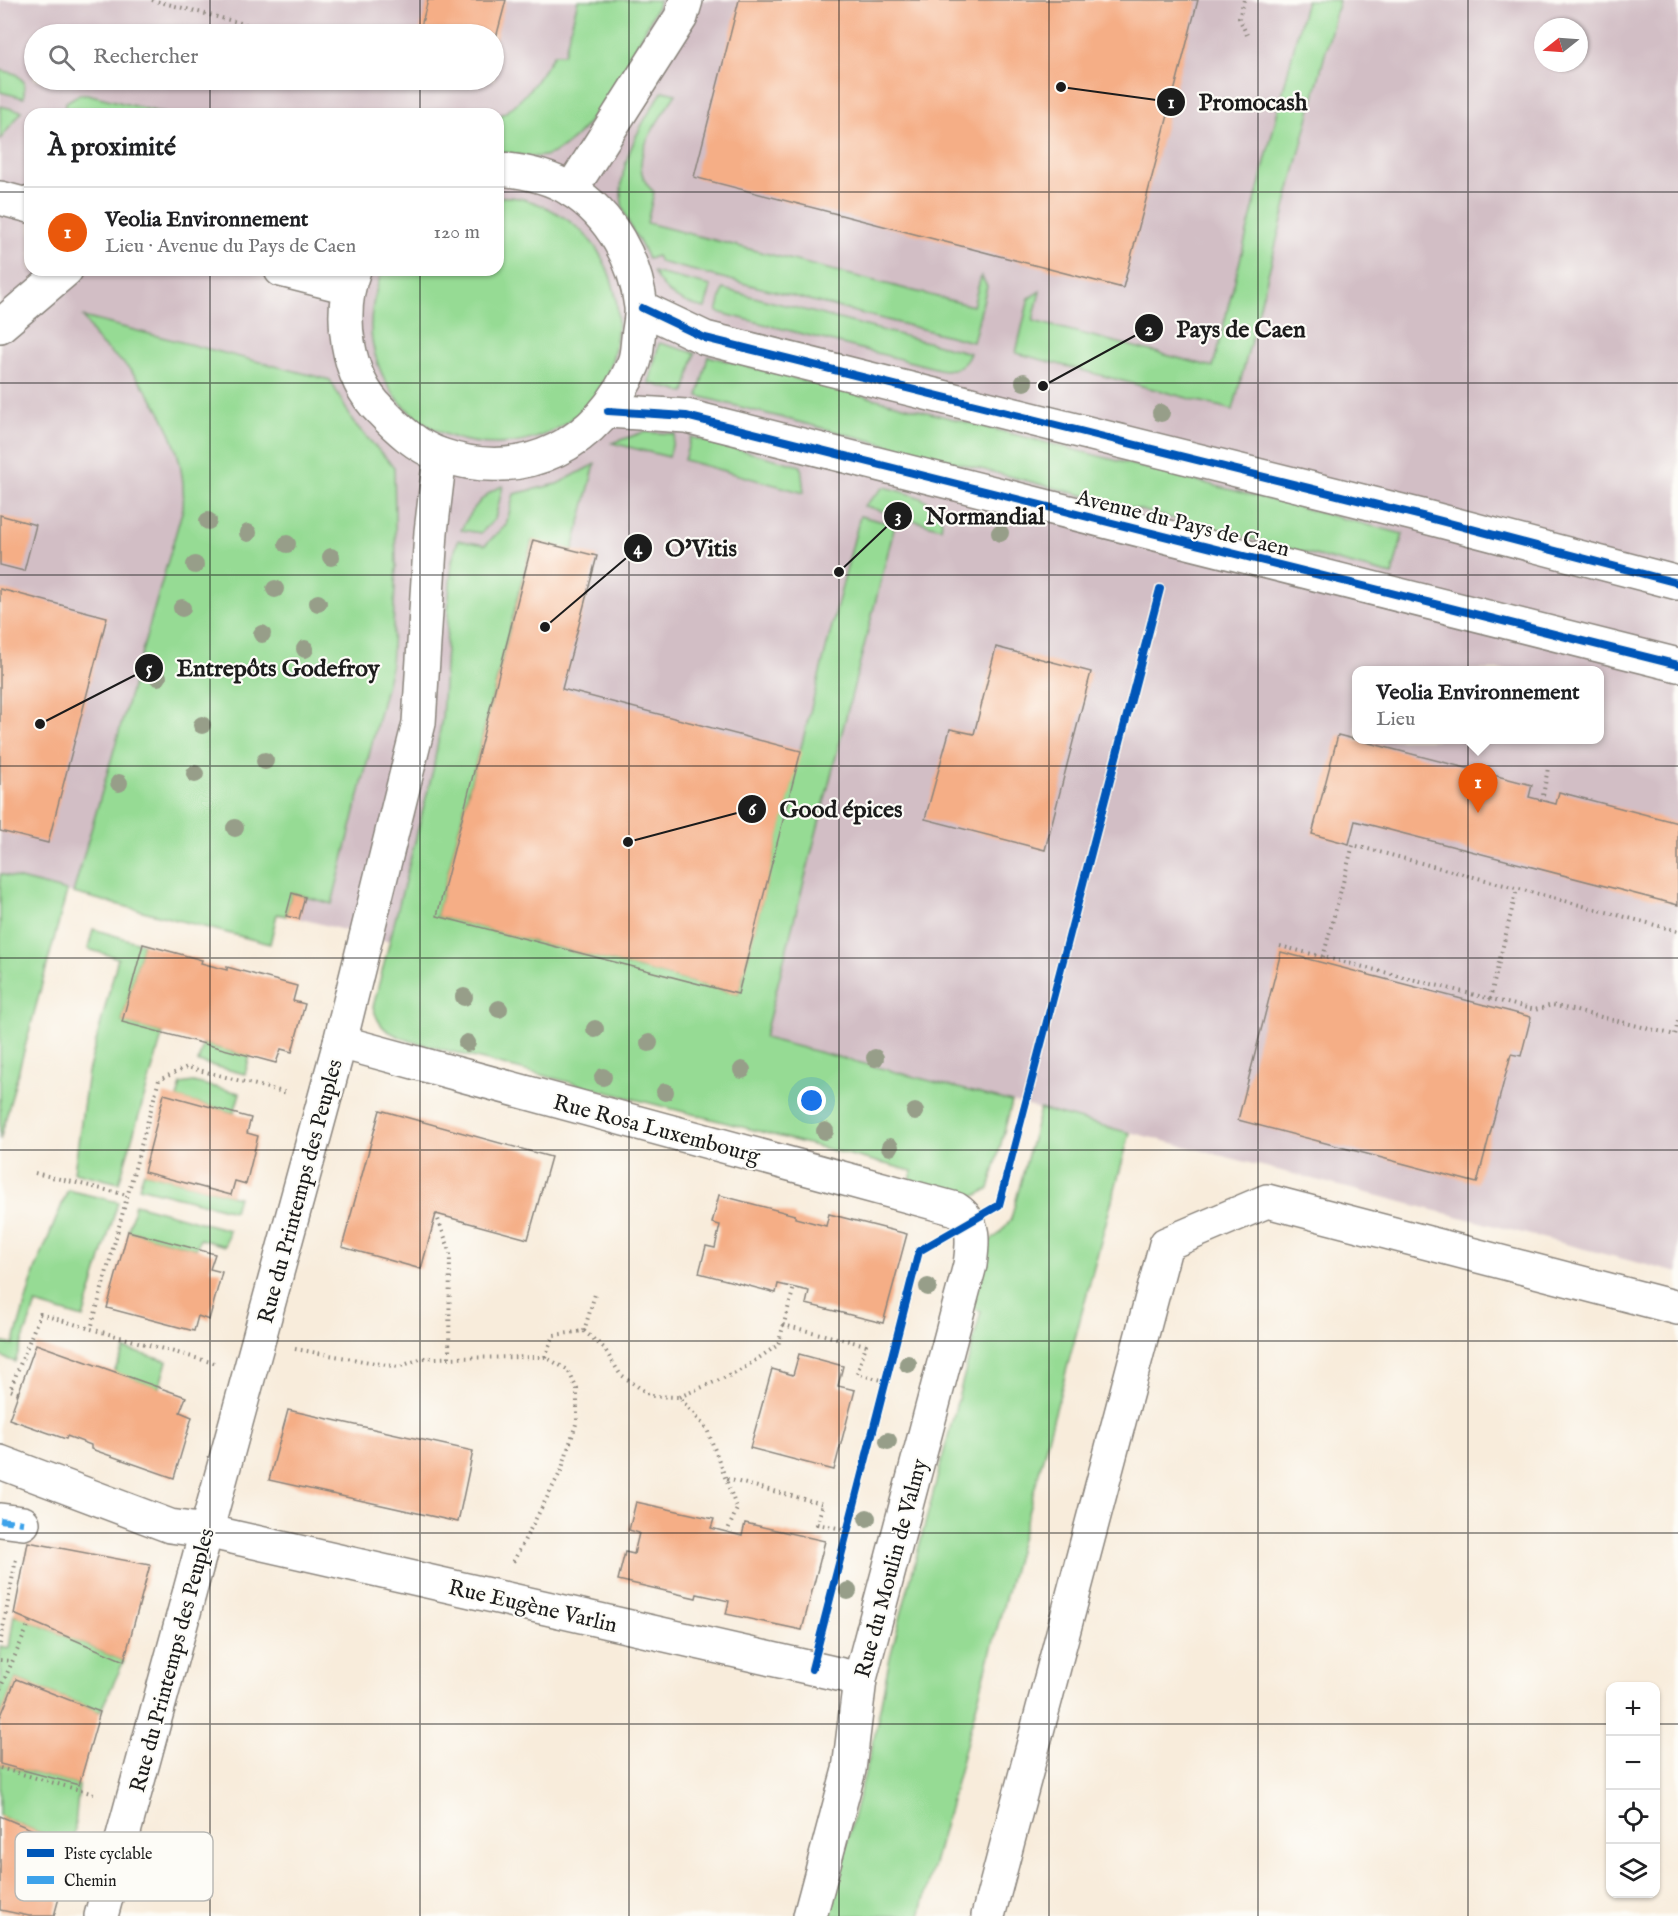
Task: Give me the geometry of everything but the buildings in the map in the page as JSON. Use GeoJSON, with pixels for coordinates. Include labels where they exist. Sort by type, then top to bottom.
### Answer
{"type":"FeatureCollection","features":[{"type":"Feature","properties":{"kind":"street"},"geometry":{"type":"LineString","coordinates":[[571,190],[681,17],[686,0]]}},
{"type":"Feature","properties":{"kind":"street"},"geometry":{"type":"LineString","coordinates":[[328,276],[351,279],[345,315],[347,342],[355,368],[375,405],[404,435],[440,455],[483,465],[527,461],[568,445],[589,430],[608,411],[634,363],[642,308],[630,260],[606,220],[571,190],[529,172],[504,170]]}},
{"type":"Feature","properties":{"kind":"street"},"geometry":{"type":"LineString","coordinates":[[0,198],[24,204]]}},
{"type":"Feature","properties":{"kind":"street"},"geometry":{"type":"LineString","coordinates":[[0,326],[59,276]]}},
{"type":"Feature","properties":{"kind":"street"},"geometry":{"type":"LineString","coordinates":[[642,308],[705,338],[1422,516],[1678,583]]}},
{"type":"Feature","properties":{"kind":"street","name":"Avenue du Pays de Caen"},"geometry":{"type":"LineString","coordinates":[[608,411],[686,416],[1678,665]]}},
{"type":"Feature","properties":{"kind":"street","name":"Rue du Printemps des Peuples"},"geometry":{"type":"LineString","coordinates":[[124,1832],[340,1042],[419,723],[431,532],[440,455]]}},
{"type":"Feature","properties":{"kind":"street","name":"Rue Rosa Luxembourg"},"geometry":{"type":"LineString","coordinates":[[340,1042],[956,1209],[965,1215],[968,1222]]}},
{"type":"Feature","properties":{"kind":"street"},"geometry":{"type":"LineString","coordinates":[[988,1916],[1166,1244],[1267,1201],[1678,1308]]}},
{"type":"Feature","properties":{"kind":"street","name":"Rue du Moulin de Valmy"},"geometry":{"type":"LineString","coordinates":[[810,1916],[849,1770],[860,1679],[970,1264],[974,1235],[968,1222]]}},
{"type":"Feature","properties":{"kind":"street","name":"Rue Eugène Varlin"},"geometry":{"type":"LineString","coordinates":[[0,1461],[170,1526],[206,1531],[860,1679]]}},
{"type":"Feature","properties":{"kind":"street","name":"Rue du Printemps des Peuples"},"geometry":{"type":"LineString","coordinates":[[101,1916],[105,1901]]}},
{"type":"Feature","properties":{"kind":"path"},"geometry":{"type":"LineString","coordinates":[[152,0],[244,24]]}},
{"type":"Feature","properties":{"kind":"path"},"geometry":{"type":"LineString","coordinates":[[1244,0],[1239,18],[1247,35]]}},
{"type":"Feature","properties":{"kind":"path"},"geometry":{"type":"LineString","coordinates":[[1542,801],[1548,768]]}},
{"type":"Feature","properties":{"kind":"path"},"geometry":{"type":"LineString","coordinates":[[1323,957],[1353,845],[1678,931]]}},
{"type":"Feature","properties":{"kind":"path"},"geometry":{"type":"LineString","coordinates":[[1490,999],[1517,888]]}},
{"type":"Feature","properties":{"kind":"path"},"geometry":{"type":"LineString","coordinates":[[1280,946],[1535,1010],[1552,1005],[1675,1035],[1678,1021]]}},
{"type":"Feature","properties":{"kind":"path"},"geometry":{"type":"LineString","coordinates":[[91,1329],[159,1080],[187,1067],[278,1090],[322,1106]]}},
{"type":"Feature","properties":{"kind":"path"},"geometry":{"type":"LineString","coordinates":[[35,1173],[127,1195]]}},
{"type":"Feature","properties":{"kind":"path"},"geometry":{"type":"LineString","coordinates":[[436,1214],[450,1251],[449,1358]]}},
{"type":"Feature","properties":{"kind":"path"},"geometry":{"type":"LineString","coordinates":[[544,1358],[554,1335],[584,1332],[604,1348],[620,1374],[651,1396],[679,1397],[738,1372],[778,1345],[794,1287]]}},
{"type":"Feature","properties":{"kind":"path"},"geometry":{"type":"LineString","coordinates":[[584,1332],[596,1291]]}},
{"type":"Feature","properties":{"kind":"path"},"geometry":{"type":"LineString","coordinates":[[18,1393],[10,1390],[40,1314],[215,1363]]}},
{"type":"Feature","properties":{"kind":"path"},"geometry":{"type":"LineString","coordinates":[[783,1325],[866,1345],[857,1374],[886,1381]]}},
{"type":"Feature","properties":{"kind":"path"},"geometry":{"type":"LineString","coordinates":[[292,1348],[398,1367],[423,1358],[544,1358],[568,1370],[577,1389],[577,1421],[561,1471],[507,1573]]}},
{"type":"Feature","properties":{"kind":"path"},"geometry":{"type":"LineString","coordinates":[[883,1393],[889,1371]]}},
{"type":"Feature","properties":{"kind":"path"},"geometry":{"type":"LineString","coordinates":[[679,1397],[707,1429],[737,1509],[727,1532]]}},
{"type":"Feature","properties":{"kind":"path"},"geometry":{"type":"LineString","coordinates":[[726,1479],[823,1504],[817,1524],[848,1530]]}},
{"type":"Feature","properties":{"kind":"path"},"geometry":{"type":"LineString","coordinates":[[845,1541],[851,1519]]}},
{"type":"Feature","properties":{"kind":"path"},"geometry":{"type":"LineString","coordinates":[[0,1644],[11,1521]]}},
{"type":"Feature","properties":{"kind":"path"},"geometry":{"type":"LineString","coordinates":[[0,1689],[30,1622]]}},
{"type":"Feature","properties":{"kind":"path"},"geometry":{"type":"LineString","coordinates":[[0,1660],[12,1661]]}},
{"type":"Feature","properties":{"kind":"path"},"geometry":{"type":"LineString","coordinates":[[0,1768],[95,1794]]}},
{"type":"Feature","properties":{"kind":"shaded area"},"geometry":{"type":"Polygon","coordinates":[[[0,0],[1678,0],[1678,1273],[278,913],[270,944],[0,874],[0,0]]]}},
{"type":"Feature","properties":{"kind":"green space"},"geometry":{"type":"Polygon","coordinates":[[[578,0],[660,0],[612,90],[579,133],[562,148],[544,156],[504,153],[504,113],[516,104],[537,81],[554,54],[564,54],[578,0]]]}},
{"type":"Feature","properties":{"kind":"green space"},"geometry":{"type":"Polygon","coordinates":[[[1306,0],[1339,0],[1233,410],[1016,353],[1029,298],[1040,291],[1033,321],[1213,367],[1306,0]]]}},
{"type":"Feature","properties":{"kind":"green space"},"geometry":{"type":"Polygon","coordinates":[[[0,70],[16,74],[24,82],[24,98],[0,92],[0,70]]]}},
{"type":"Feature","properties":{"kind":"green space"},"geometry":{"type":"Polygon","coordinates":[[[663,91],[676,94],[653,129],[642,156],[641,169],[645,181],[654,192],[647,223],[973,306],[981,276],[987,286],[973,342],[660,262],[657,256],[648,259],[626,217],[622,202],[622,185],[624,168],[637,134],[663,91]]]}},
{"type":"Feature","properties":{"kind":"green space"},"geometry":{"type":"Polygon","coordinates":[[[80,94],[87,94],[142,108],[64,108],[66,102],[80,94]]]}},
{"type":"Feature","properties":{"kind":"green space"},"geometry":{"type":"Polygon","coordinates":[[[0,106],[22,111],[0,140],[0,106]]]}},
{"type":"Feature","properties":{"kind":"green space"},"geometry":{"type":"Polygon","coordinates":[[[504,197],[512,197],[540,205],[568,220],[590,240],[598,251],[609,273],[615,295],[618,318],[616,342],[600,387],[572,419],[536,438],[495,444],[454,437],[417,418],[388,386],[372,341],[371,323],[380,276],[504,276],[504,197]]]}},
{"type":"Feature","properties":{"kind":"green space"},"geometry":{"type":"Polygon","coordinates":[[[653,272],[711,286],[705,308],[688,303],[668,292],[653,272]]]}},
{"type":"Feature","properties":{"kind":"green space"},"geometry":{"type":"Polygon","coordinates":[[[723,289],[970,353],[962,365],[949,370],[939,369],[717,312],[723,289]]]}},
{"type":"Feature","properties":{"kind":"green space"},"geometry":{"type":"Polygon","coordinates":[[[83,317],[330,380],[354,423],[394,467],[396,567],[391,667],[332,904],[292,893],[286,916],[277,914],[270,944],[73,893],[183,508],[181,470],[164,418],[132,372],[98,341],[83,317]]]}},
{"type":"Feature","properties":{"kind":"green space"},"geometry":{"type":"Polygon","coordinates":[[[659,343],[695,353],[685,393],[649,383],[659,343]]]}},
{"type":"Feature","properties":{"kind":"green space"},"geometry":{"type":"Polygon","coordinates":[[[708,356],[1403,534],[1392,575],[698,396],[708,356]]]}},
{"type":"Feature","properties":{"kind":"green space"},"geometry":{"type":"Polygon","coordinates":[[[644,432],[675,434],[669,457],[612,443],[644,432]]]}},
{"type":"Feature","properties":{"kind":"green space"},"geometry":{"type":"Polygon","coordinates":[[[691,437],[801,466],[804,493],[684,460],[691,437]]]}},
{"type":"Feature","properties":{"kind":"green space"},"geometry":{"type":"Polygon","coordinates":[[[595,464],[573,550],[532,541],[437,916],[738,994],[860,516],[895,525],[764,1038],[1012,1102],[989,1189],[969,1199],[910,1182],[912,1171],[410,1041],[390,1033],[379,1021],[373,1007],[433,770],[442,718],[452,561],[458,540],[485,545],[506,525],[514,494],[557,484],[595,464]]]}},
{"type":"Feature","properties":{"kind":"green space"},"geometry":{"type":"Polygon","coordinates":[[[503,486],[495,519],[481,533],[461,530],[483,498],[503,486]]]}},
{"type":"Feature","properties":{"kind":"green space"},"geometry":{"type":"Polygon","coordinates":[[[884,487],[912,495],[931,504],[938,510],[941,528],[864,506],[884,487]]]}},
{"type":"Feature","properties":{"kind":"green space"},"geometry":{"type":"Polygon","coordinates":[[[0,874],[67,891],[0,1140],[0,874]]]}},
{"type":"Feature","properties":{"kind":"green space"},"geometry":{"type":"Polygon","coordinates":[[[93,929],[143,944],[122,1022],[163,1033],[119,1183],[74,1172],[88,1072],[118,958],[88,949],[93,929]]]}},
{"type":"Feature","properties":{"kind":"green space"},"geometry":{"type":"Polygon","coordinates":[[[203,1044],[250,1056],[245,1074],[198,1062],[203,1044]]]}},
{"type":"Feature","properties":{"kind":"green space"},"geometry":{"type":"Polygon","coordinates":[[[193,1082],[240,1093],[234,1113],[177,1098],[181,1084],[193,1082]]]}},
{"type":"Feature","properties":{"kind":"green space"},"geometry":{"type":"Polygon","coordinates":[[[1040,1109],[1130,1133],[920,1916],[827,1916],[873,1743],[890,1657],[981,1311],[969,1307],[987,1243],[999,1234],[1011,1219],[1040,1109]]]}},
{"type":"Feature","properties":{"kind":"green space"},"geometry":{"type":"Polygon","coordinates":[[[144,1172],[238,1197],[234,1211],[139,1187],[144,1172]]]}},
{"type":"Feature","properties":{"kind":"green space"},"geometry":{"type":"Polygon","coordinates":[[[68,1190],[118,1202],[83,1318],[36,1304],[15,1362],[0,1356],[0,1342],[13,1345],[35,1270],[68,1190]]]}},
{"type":"Feature","properties":{"kind":"green space"},"geometry":{"type":"Polygon","coordinates":[[[135,1204],[229,1230],[225,1246],[200,1239],[196,1249],[128,1231],[135,1204]]]}},
{"type":"Feature","properties":{"kind":"green space"},"geometry":{"type":"Polygon","coordinates":[[[125,1349],[167,1361],[159,1388],[114,1372],[125,1349]]]}},
{"type":"Feature","properties":{"kind":"green space"},"geometry":{"type":"Polygon","coordinates":[[[14,1614],[124,1661],[100,1712],[16,1679],[0,1718],[0,1646],[9,1648],[14,1614]]]}},
{"type":"Feature","properties":{"kind":"green space"},"geometry":{"type":"Polygon","coordinates":[[[0,1764],[79,1785],[74,1832],[38,1832],[0,1816],[0,1764]]]}},
{"type":"Feature","properties":{"kind":"marked path"},"geometry":{"type":"LineString","coordinates":[[0,1520],[23,1523]]}},
{"type":"Feature","properties":{"kind":"cycle path"},"geometry":{"type":"LineString","coordinates":[[642,308],[705,338],[1422,516],[1678,583]]}},
{"type":"Feature","properties":{"kind":"cycle path"},"geometry":{"type":"LineString","coordinates":[[608,411],[686,416],[1678,665]]}},
{"type":"Feature","properties":{"kind":"cycle path"},"geometry":{"type":"LineString","coordinates":[[812,1669],[919,1251],[999,1205],[1160,589]]}},
{"type":"Feature","properties":{"kind":"place","name":"Promocash"},"geometry":{"type":"Point","coordinates":[1061,87]}},
{"type":"Feature","properties":{"kind":"place","name":"Pays de Caen"},"geometry":{"type":"Point","coordinates":[1043,386]}},
{"type":"Feature","properties":{"kind":"place","name":"Normandial"},"geometry":{"type":"Point","coordinates":[839,572]}},
{"type":"Feature","properties":{"kind":"place","name":"O'Vitis"},"geometry":{"type":"Point","coordinates":[545,627]}},
{"type":"Feature","properties":{"kind":"place","name":"Entrepôts Godefroy"},"geometry":{"type":"Point","coordinates":[40,724]}},
{"type":"Feature","properties":{"kind":"place","name":"Veolia Environnement"},"geometry":{"type":"Point","coordinates":[1478,813]}},
{"type":"Feature","properties":{"kind":"place","name":"Good épices"},"geometry":{"type":"Point","coordinates":[628,842]}}]}
